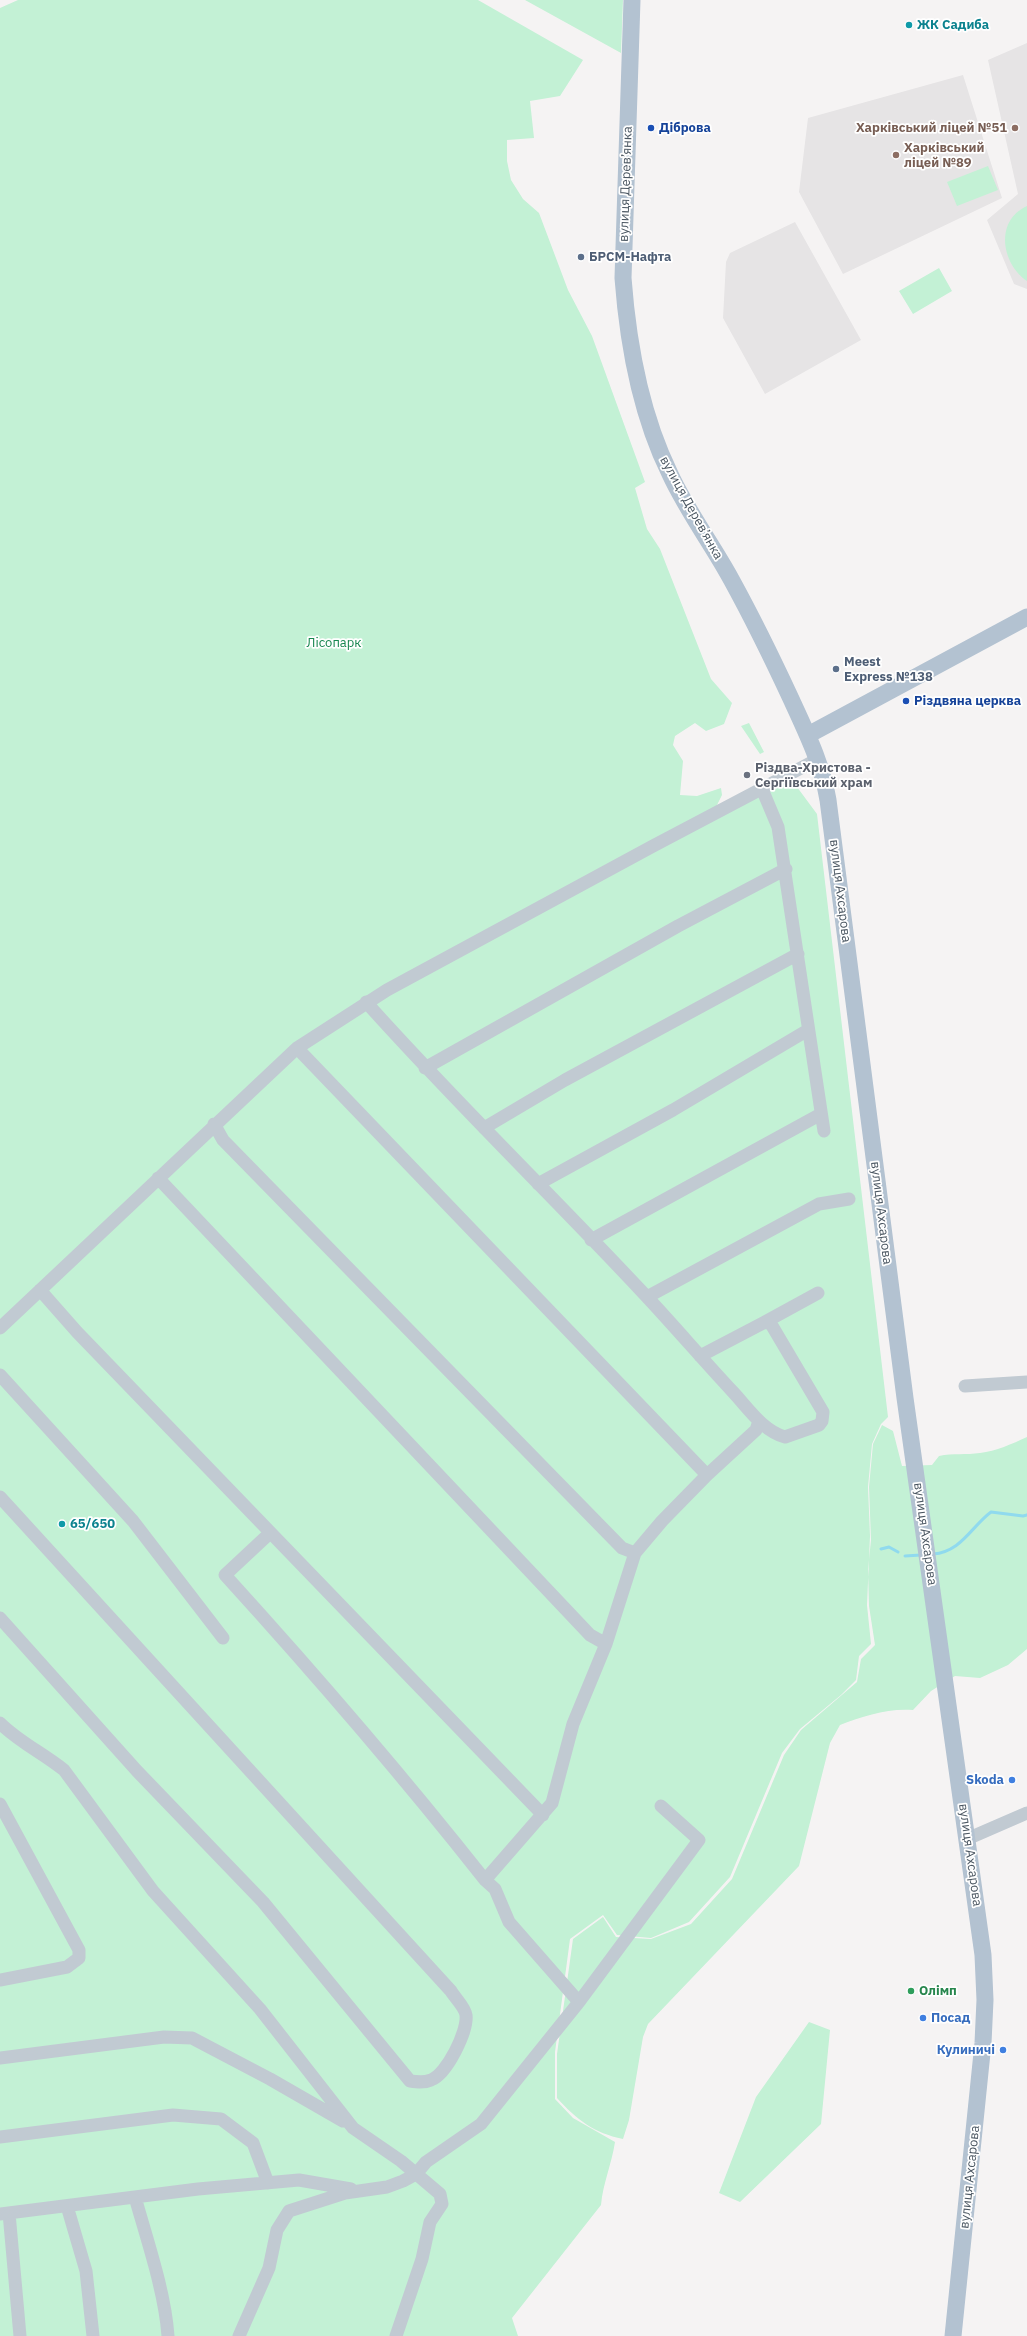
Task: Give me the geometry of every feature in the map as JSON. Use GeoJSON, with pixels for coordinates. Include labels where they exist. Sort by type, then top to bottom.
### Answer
{"type":"FeatureCollection","features":[{"type":"Feature","properties":{"kind":"main road","name":"вулиця Дерев’янка"},"geometry":{"type":"LineString","coordinates":[[632,0],[623,278],[626,316],[635,371],[649,422],[670,476],[731,579],[808,735]]}},
{"type":"Feature","properties":{"kind":"main road"},"geometry":{"type":"LineString","coordinates":[[808,735],[1027,617]]}},
{"type":"Feature","properties":{"kind":"main road","name":"вулиця Ахсарова"},"geometry":{"type":"LineString","coordinates":[[808,735],[824,775],[829,808],[906,1398],[983,1955],[984,2017],[953,2336]]}},
{"type":"Feature","properties":{"kind":"street"},"geometry":{"type":"LineString","coordinates":[[0,1328],[214,1124],[297,1048],[366,1002],[653,846],[818,759]]}},
{"type":"Feature","properties":{"kind":"street"},"geometry":{"type":"LineString","coordinates":[[762,789],[778,827],[786,869],[808,1030],[824,1131]]}},
{"type":"Feature","properties":{"kind":"street"},"geometry":{"type":"LineString","coordinates":[[425,1068],[678,926],[786,869]]}},
{"type":"Feature","properties":{"kind":"street"},"geometry":{"type":"LineString","coordinates":[[484,1128],[571,1076],[798,954]]}},
{"type":"Feature","properties":{"kind":"street"},"geometry":{"type":"LineString","coordinates":[[366,1002],[425,1068],[647,1297],[759,1421],[775,1433],[785,1437],[819,1425],[823,1417],[776,1328],[765,1322]]}},
{"type":"Feature","properties":{"kind":"street"},"geometry":{"type":"LineString","coordinates":[[538,1184],[673,1110],[808,1030]]}},
{"type":"Feature","properties":{"kind":"street"},"geometry":{"type":"LineString","coordinates":[[297,1048],[707,1475]]}},
{"type":"Feature","properties":{"kind":"street"},"geometry":{"type":"LineString","coordinates":[[591,1240],[821,1114]]}},
{"type":"Feature","properties":{"kind":"street"},"geometry":{"type":"LineString","coordinates":[[214,1124],[223,1140],[622,1548],[635,1553]]}},
{"type":"Feature","properties":{"kind":"street"},"geometry":{"type":"LineString","coordinates":[[158,1178],[590,1634],[606,1644]]}},
{"type":"Feature","properties":{"kind":"street"},"geometry":{"type":"LineString","coordinates":[[647,1297],[820,1204],[849,1199]]}},
{"type":"Feature","properties":{"kind":"street"},"geometry":{"type":"LineString","coordinates":[[40,1290],[76,1332],[542,1815]]}},
{"type":"Feature","properties":{"kind":"street"},"geometry":{"type":"LineString","coordinates":[[700,1356],[818,1293]]}},
{"type":"Feature","properties":{"kind":"street"},"geometry":{"type":"LineString","coordinates":[[0,1375],[133,1521],[223,1638]]}},
{"type":"Feature","properties":{"kind":"street"},"geometry":{"type":"LineString","coordinates":[[965,1386],[1027,1382]]}},
{"type":"Feature","properties":{"kind":"street"},"geometry":{"type":"LineString","coordinates":[[485,1880],[552,1803],[556,1794],[574,1724],[606,1644],[635,1553],[662,1521],[707,1475],[756,1430],[759,1421]]}},
{"type":"Feature","properties":{"kind":"street"},"geometry":{"type":"LineString","coordinates":[[0,1497],[451,1992],[466,2014],[465,2030],[445,2069],[432,2080],[421,2082],[410,2081],[263,1902],[137,1771],[0,1618]]}},
{"type":"Feature","properties":{"kind":"street"},"geometry":{"type":"LineString","coordinates":[[270,1533],[225,1575],[300,1658],[429,1810],[485,1880],[496,1889],[509,1922],[578,2002]]}},
{"type":"Feature","properties":{"kind":"street"},"geometry":{"type":"LineString","coordinates":[[0,1723],[13,1736],[49,1758],[64,1770],[153,1891],[260,2009],[350,2125]]}},
{"type":"Feature","properties":{"kind":"street"},"geometry":{"type":"LineString","coordinates":[[0,1804],[79,1950],[78,1958],[67,1967],[0,1980]]}},
{"type":"Feature","properties":{"kind":"street"},"geometry":{"type":"LineString","coordinates":[[239,2336],[269,2268],[278,2230],[289,2211],[345,2193],[387,2187],[418,2175],[426,2162],[481,2124],[578,2002],[699,1840],[661,1806]]}},
{"type":"Feature","properties":{"kind":"street"},"geometry":{"type":"LineString","coordinates":[[967,1839],[1027,1813]]}},
{"type":"Feature","properties":{"kind":"street"},"geometry":{"type":"LineString","coordinates":[[0,2058],[164,2037],[192,2038],[270,2078],[350,2125],[418,2175],[440,2194],[442,2204],[430,2222],[422,2259],[396,2336]]}},
{"type":"Feature","properties":{"kind":"street"},"geometry":{"type":"LineString","coordinates":[[0,2137],[173,2115],[221,2118],[253,2143],[268,2183]]}},
{"type":"Feature","properties":{"kind":"street"},"geometry":{"type":"LineString","coordinates":[[20,2336],[4,2214],[135,2197],[299,2180],[359,2191]]}},
{"type":"Feature","properties":{"kind":"street"},"geometry":{"type":"LineString","coordinates":[[135,2197],[154,2268],[168,2336]]}},
{"type":"Feature","properties":{"kind":"street"},"geometry":{"type":"LineString","coordinates":[[67,2206],[86,2271],[93,2336]]}},
{"type":"Feature","properties":{"kind":"shaded area","name":"Харківський ліцей №51"},"geometry":{"type":"Polygon","coordinates":[[[1027,43],[1027,289],[1014,284],[987,220],[1018,194],[988,60],[1027,43]]]}},
{"type":"Feature","properties":{"kind":"shaded area","name":"Харківський ліцей №89"},"geometry":{"type":"Polygon","coordinates":[[[963,75],[1002,198],[843,274],[799,192],[808,118],[963,75]]]}},
{"type":"Feature","properties":{"kind":"shaded area"},"geometry":{"type":"Polygon","coordinates":[[[795,222],[861,340],[765,394],[723,318],[726,262],[730,253],[795,222]]]}},
{"type":"Feature","properties":{"kind":"green space","name":"Лісопарк"},"geometry":{"type":"Polygon","coordinates":[[[18,0],[478,0],[583,60],[560,96],[530,101],[534,138],[507,140],[507,161],[511,180],[523,199],[539,213],[568,290],[592,336],[645,482],[635,488],[647,529],[660,549],[711,679],[732,703],[724,724],[706,731],[695,723],[675,736],[673,745],[683,761],[680,795],[697,796],[721,788],[722,795],[717,805],[782,784],[797,787],[817,814],[888,1417],[881,1424],[872,1444],[868,1487],[870,1536],[867,1605],[871,1644],[859,1656],[856,1680],[841,1695],[800,1729],[782,1753],[730,1877],[689,1922],[651,1938],[617,1935],[603,1915],[570,1939],[555,2052],[555,2099],[573,2118],[615,2142],[601,2205],[512,2318],[518,2336],[0,2336],[0,8],[18,0]]]}},
{"type":"Feature","properties":{"kind":"green space"},"geometry":{"type":"Polygon","coordinates":[[[525,0],[623,0],[621,53],[525,0]]]}},
{"type":"Feature","properties":{"kind":"green space"},"geometry":{"type":"Polygon","coordinates":[[[988,166],[998,190],[957,206],[947,182],[988,166]]]}},
{"type":"Feature","properties":{"kind":"green space"},"geometry":{"type":"Polygon","coordinates":[[[1027,206],[1027,281],[1018,274],[1012,264],[1007,254],[1005,243],[1006,232],[1010,222],[1016,213],[1027,206]]]}},
{"type":"Feature","properties":{"kind":"green space"},"geometry":{"type":"Polygon","coordinates":[[[939,268],[952,291],[913,314],[899,291],[939,268]]]}},
{"type":"Feature","properties":{"kind":"green space"},"geometry":{"type":"Polygon","coordinates":[[[749,723],[764,752],[760,754],[741,726],[749,723]]]}},
{"type":"Feature","properties":{"kind":"green space"},"geometry":{"type":"Polygon","coordinates":[[[882,1425],[893,1431],[902,1466],[932,1465],[939,1456],[975,1454],[992,1451],[1027,1437],[1027,1649],[1008,1665],[980,1678],[955,1676],[931,1691],[913,1710],[885,1711],[840,1725],[830,1743],[799,1866],[648,2024],[643,2037],[629,2120],[623,2139],[603,2133],[579,2119],[557,2098],[557,2054],[573,1939],[603,1917],[616,1937],[651,1939],[691,1924],[732,1879],[784,1755],[801,1730],[857,1682],[861,1659],[875,1645],[869,1606],[868,1569],[871,1540],[869,1487],[873,1444],[882,1425]]]}},
{"type":"Feature","properties":{"kind":"green space"},"geometry":{"type":"Polygon","coordinates":[[[809,2022],[830,2030],[821,2124],[740,2202],[719,2193],[756,2097],[809,2022]]]}},
{"type":"Feature","properties":{"kind":"waterway"},"geometry":{"type":"LineString","coordinates":[[933,1554],[951,1549],[958,1544],[991,1512],[1023,1516],[1027,1515]]}},
{"type":"Feature","properties":{"kind":"waterway"},"geometry":{"type":"LineString","coordinates":[[881,1549],[889,1547],[898,1552]]}},
{"type":"Feature","properties":{"kind":"waterway"},"geometry":{"type":"LineString","coordinates":[[905,1556],[921,1555]]}},
{"type":"Feature","properties":{"kind":"place","name":"ЖК Садиба"},"geometry":{"type":"Point","coordinates":[909,25]}},
{"type":"Feature","properties":{"kind":"place","name":"Діброва"},"geometry":{"type":"Point","coordinates":[651,128]}},
{"type":"Feature","properties":{"kind":"place","name":"Харківський ліцей №51"},"geometry":{"type":"Point","coordinates":[1015,128]}},
{"type":"Feature","properties":{"kind":"place","name":"Харківський ліцей №89"},"geometry":{"type":"Point","coordinates":[896,155]}},
{"type":"Feature","properties":{"kind":"place","name":"БРСМ-Нафта"},"geometry":{"type":"Point","coordinates":[581,257]}},
{"type":"Feature","properties":{"kind":"place","name":"Meest Express №138"},"geometry":{"type":"Point","coordinates":[836,669]}},
{"type":"Feature","properties":{"kind":"place","name":"Різдвяна церква"},"geometry":{"type":"Point","coordinates":[906,701]}},
{"type":"Feature","properties":{"kind":"place","name":"Різдва-Христова - Сергіївський храм"},"geometry":{"type":"Point","coordinates":[747,775]}},
{"type":"Feature","properties":{"kind":"place","name":"65/650"},"geometry":{"type":"Point","coordinates":[62,1524]}},
{"type":"Feature","properties":{"kind":"place","name":"Skoda"},"geometry":{"type":"Point","coordinates":[1012,1780]}},
{"type":"Feature","properties":{"kind":"place","name":"Олімп"},"geometry":{"type":"Point","coordinates":[911,1991]}},
{"type":"Feature","properties":{"kind":"place","name":"Посад"},"geometry":{"type":"Point","coordinates":[923,2018]}},
{"type":"Feature","properties":{"kind":"place","name":"Кулиничі"},"geometry":{"type":"Point","coordinates":[1003,2050]}}]}
